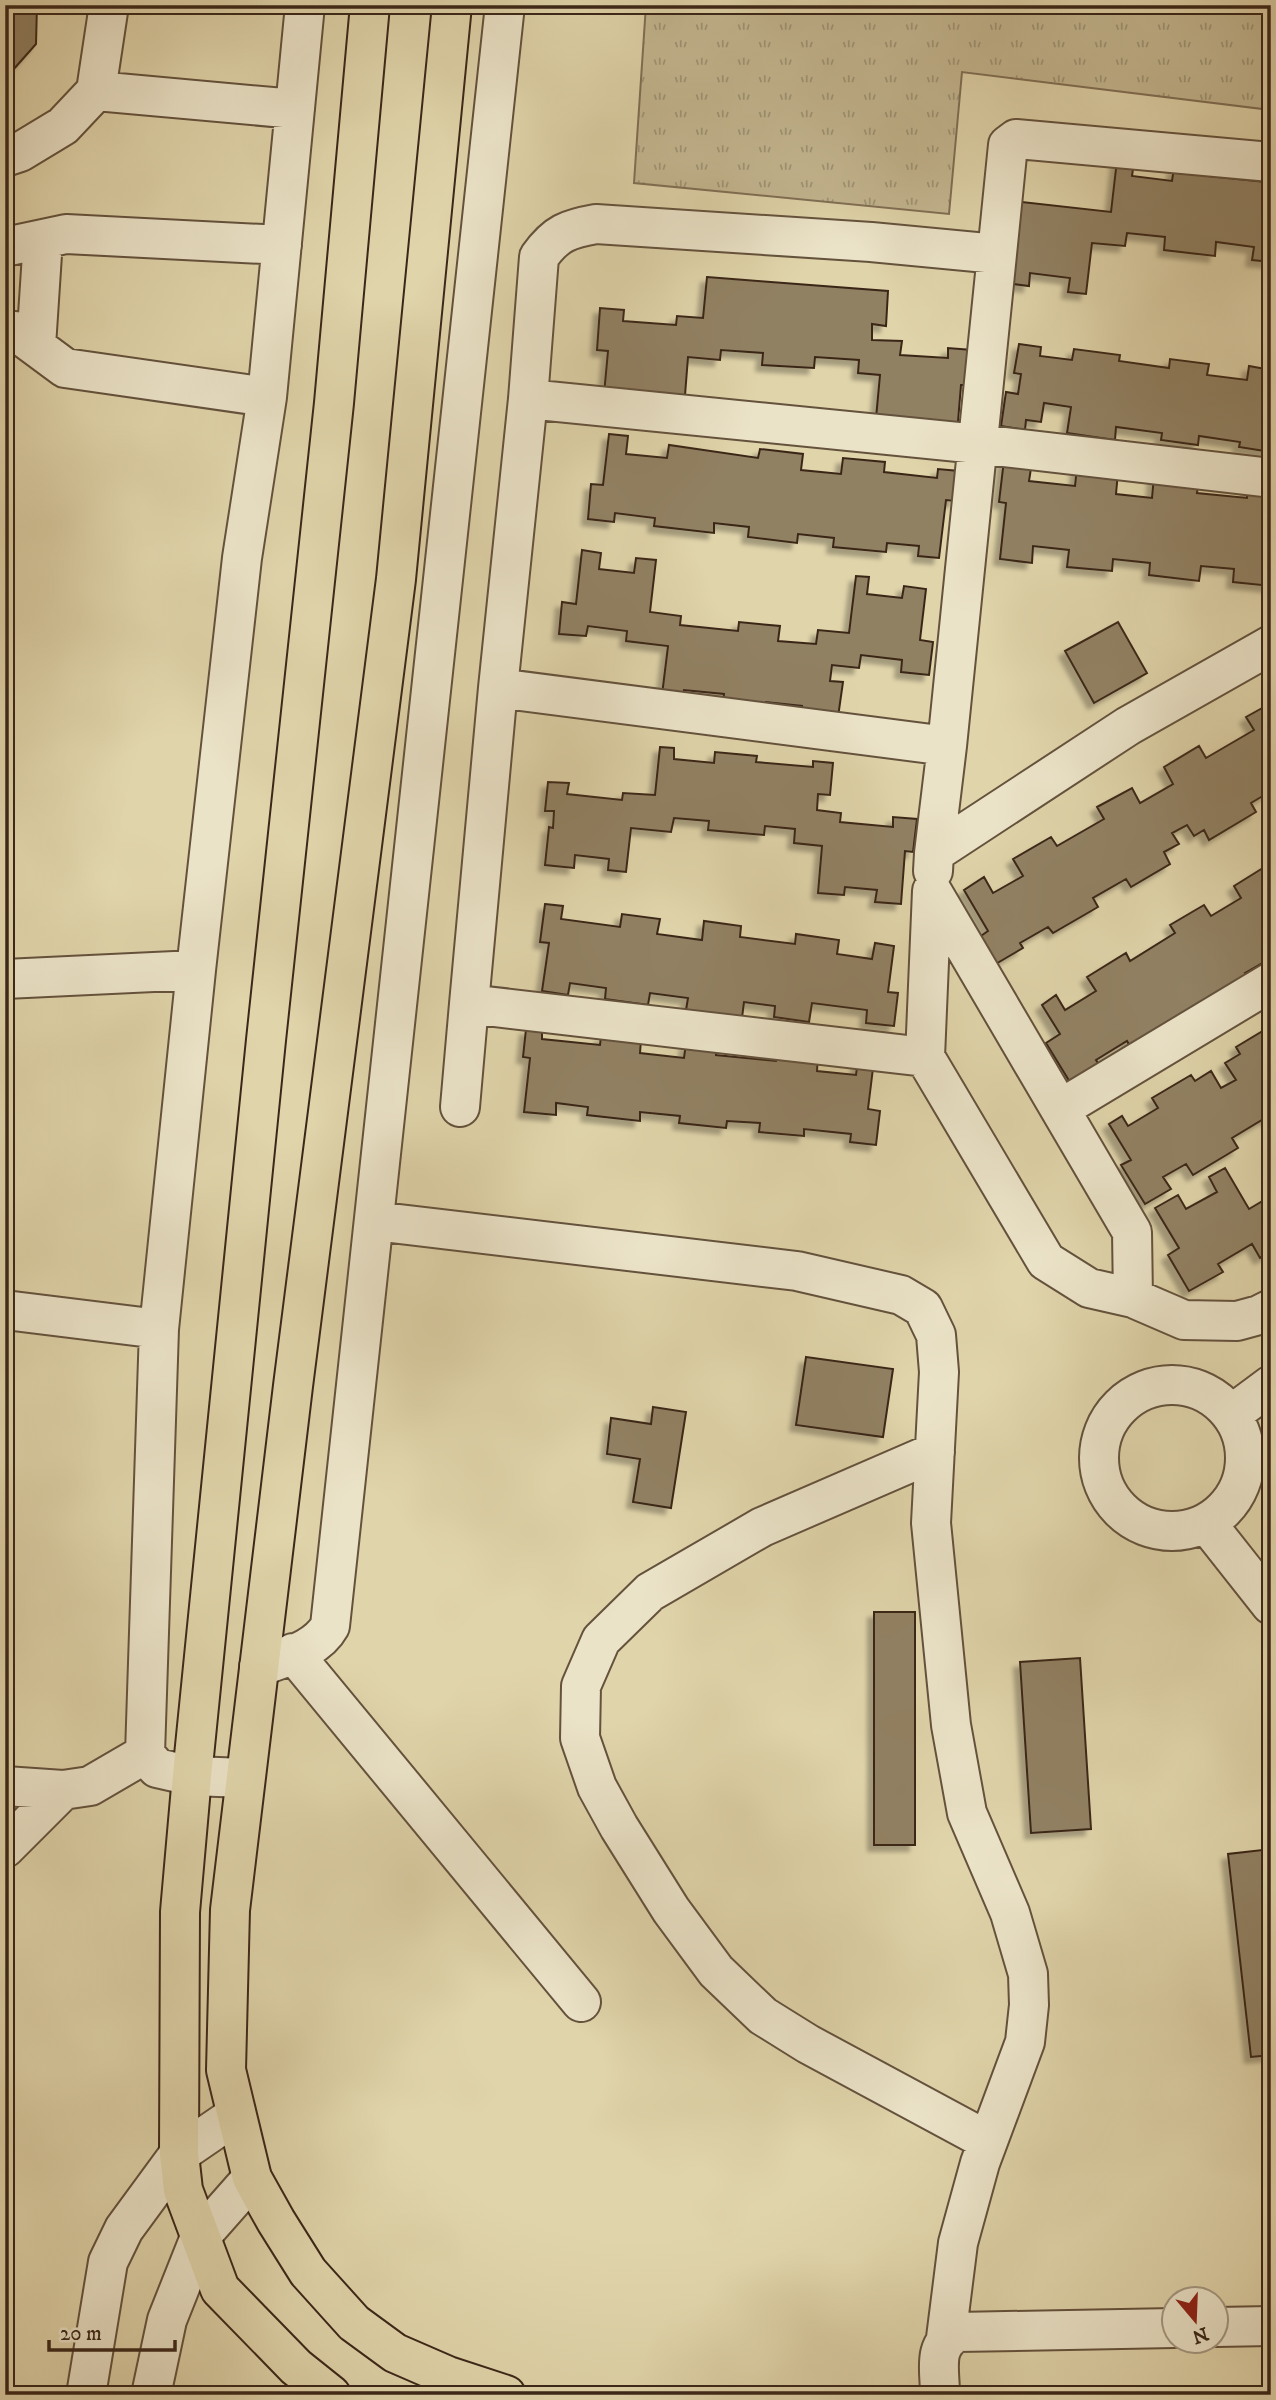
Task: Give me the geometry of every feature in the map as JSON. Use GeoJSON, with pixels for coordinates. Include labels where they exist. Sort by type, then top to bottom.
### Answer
{"type":"FeatureCollection","features":[{"type":"Feature","properties":{"kind":"main road"},"geometry":{"type":"LineString","coordinates":[[331,2395],[296,2367],[220,2289],[183,2190],[179,2154],[180,1912],[266,1040],[333,417],[370,5]]}},
{"type":"Feature","properties":{"kind":"main road"},"geometry":{"type":"LineString","coordinates":[[452,5],[396,579],[230,1910],[226,2070],[252,2178],[308,2272],[354,2323],[395,2353],[448,2376],[506,2395]]}},
{"type":"Feature","properties":{"kind":"street"},"geometry":{"type":"LineString","coordinates":[[5,157],[20,152],[63,127],[96,91],[109,5]]}},
{"type":"Feature","properties":{"kind":"street"},"geometry":{"type":"LineString","coordinates":[[245,1778],[192,1776],[157,1768],[145,1754],[159,1329],[242,558],[267,397],[305,5]]}},
{"type":"Feature","properties":{"kind":"street"},"geometry":{"type":"LineString","coordinates":[[259,1667],[316,1644],[330,1626],[506,5]]}},
{"type":"Feature","properties":{"kind":"street"},"geometry":{"type":"LineString","coordinates":[[96,91],[295,109]]}},
{"type":"Feature","properties":{"kind":"street"},"geometry":{"type":"LineString","coordinates":[[1271,162],[1016,139],[1008,145],[934,853],[925,1057],[1046,1261],[1089,1288],[1133,1298],[1184,1320],[1237,1321],[1271,1309]]}},
{"type":"Feature","properties":{"kind":"street"},"geometry":{"type":"LineString","coordinates":[[460,1107],[498,688],[528,399],[539,257],[551,240],[570,229],[596,224],[871,242],[997,254]]}},
{"type":"Feature","properties":{"kind":"street"},"geometry":{"type":"LineString","coordinates":[[5,247],[66,234],[282,245]]}},
{"type":"Feature","properties":{"kind":"street"},"geometry":{"type":"LineString","coordinates":[[43,239],[20,338],[65,368],[267,397]]}},
{"type":"Feature","properties":{"kind":"street"},"geometry":{"type":"LineString","coordinates":[[528,399],[978,444],[1271,478]]}},
{"type":"Feature","properties":{"kind":"street"},"geometry":{"type":"LineString","coordinates":[[934,853],[1128,726],[1271,645]]}},
{"type":"Feature","properties":{"kind":"street"},"geometry":{"type":"LineString","coordinates":[[498,688],[947,747]]}},
{"type":"Feature","properties":{"kind":"street"},"geometry":{"type":"LineString","coordinates":[[932,891],[1132,1232],[1133,1298]]}},
{"type":"Feature","properties":{"kind":"street"},"geometry":{"type":"LineString","coordinates":[[5,979],[196,970]]}},
{"type":"Feature","properties":{"kind":"street"},"geometry":{"type":"LineString","coordinates":[[1060,1109],[1271,982]]}},
{"type":"Feature","properties":{"kind":"street"},"geometry":{"type":"LineString","coordinates":[[469,1004],[925,1057]]}},
{"type":"Feature","properties":{"kind":"street"},"geometry":{"type":"LineString","coordinates":[[374,1221],[797,1271],[901,1295],[923,1308],[936,1335],[939,1371],[931,1523],[951,1726],[967,1813],[1010,1913],[1028,1974],[1029,2005],[1025,2042],[988,2141],[958,2243],[946,2339]]}},
{"type":"Feature","properties":{"kind":"street"},"geometry":{"type":"LineString","coordinates":[[5,1310],[159,1329]]}},
{"type":"Feature","properties":{"kind":"street"},"geometry":{"type":"LineString","coordinates":[[1156,1385],[1198,1388],[1232,1414],[1245,1443],[1244,1474],[1231,1503],[1207,1524],[1166,1533],[1126,1518],[1101,1485],[1098,1442],[1119,1406],[1156,1385]]}},
{"type":"Feature","properties":{"kind":"street"},"geometry":{"type":"LineString","coordinates":[[1232,1414],[1271,1385]]}},
{"type":"Feature","properties":{"kind":"street"},"geometry":{"type":"LineString","coordinates":[[935,1452],[762,1527],[650,1592],[601,1640],[581,1686],[580,1738],[597,1787],[619,1827],[671,1910],[716,1971],[763,2016],[808,2044],[988,2141]]}},
{"type":"Feature","properties":{"kind":"street"},"geometry":{"type":"LineString","coordinates":[[1207,1524],[1271,1605]]}},
{"type":"Feature","properties":{"kind":"street"},"geometry":{"type":"LineString","coordinates":[[293,1653],[581,2003]]}},
{"type":"Feature","properties":{"kind":"street"},"geometry":{"type":"LineString","coordinates":[[5,1786],[63,1790],[90,1786],[145,1754]]}},
{"type":"Feature","properties":{"kind":"street"},"geometry":{"type":"LineString","coordinates":[[5,1848],[63,1790]]}},
{"type":"Feature","properties":{"kind":"street"},"geometry":{"type":"LineString","coordinates":[[86,2395],[108,2262],[124,2229],[179,2154],[236,2115]]}},
{"type":"Feature","properties":{"kind":"street"},"geometry":{"type":"LineString","coordinates":[[151,2395],[167,2320],[200,2237],[252,2178]]}},
{"type":"Feature","properties":{"kind":"street"},"geometry":{"type":"LineString","coordinates":[[1230,2327],[1271,2326]]}},
{"type":"Feature","properties":{"kind":"street"},"geometry":{"type":"LineString","coordinates":[[940,2395],[940,2348],[946,2339],[957,2332],[1160,2328]]}},
{"type":"Feature","properties":{"kind":"green space"},"geometry":{"type":"Polygon","coordinates":[[[646,5],[1271,5],[1271,110],[962,72],[949,214],[634,183],[646,5]]]}},
{"type":"Feature","properties":{"kind":"building"},"geometry":{"type":"Polygon","coordinates":[[[5,5],[37,5],[36,44],[5,79],[5,5]]]}},
{"type":"Feature","properties":{"kind":"building"},"geometry":{"type":"Polygon","coordinates":[[[1117,160],[1134,162],[1132,176],[1172,181],[1174,167],[1208,176],[1265,182],[1266,172],[1271,172],[1271,262],[1252,260],[1254,247],[1216,242],[1215,256],[1164,250],[1165,237],[1127,233],[1125,246],[1092,243],[1086,294],[1068,292],[1070,278],[1030,273],[1029,286],[1006,283],[1005,200],[1111,212],[1117,160]]]}},
{"type":"Feature","properties":{"kind":"building"},"geometry":{"type":"Polygon","coordinates":[[[707,277],[888,291],[886,326],[872,324],[872,340],[902,341],[900,355],[948,358],[948,348],[972,350],[969,385],[961,385],[957,434],[875,429],[880,375],[858,373],[859,360],[815,357],[814,368],[762,365],[763,353],[721,350],[720,360],[688,357],[684,408],[603,405],[608,351],[597,350],[600,308],[624,310],[623,321],[676,325],[677,316],[703,318],[707,277]]]}},
{"type":"Feature","properties":{"kind":"building"},"geometry":{"type":"Polygon","coordinates":[[[1019,344],[1041,347],[1040,356],[1072,360],[1074,349],[1120,355],[1119,361],[1169,368],[1170,359],[1209,364],[1207,375],[1247,380],[1249,366],[1271,370],[1271,452],[1239,447],[1240,442],[1199,436],[1198,445],[1161,440],[1162,433],[1116,427],[1115,440],[1067,433],[1071,407],[1044,403],[1041,422],[1026,420],[1025,430],[1001,426],[1006,392],[1018,394],[1021,374],[1014,373],[1019,344]]]}},
{"type":"Feature","properties":{"kind":"building"},"geometry":{"type":"Polygon","coordinates":[[[609,434],[628,436],[626,454],[667,458],[669,445],[758,458],[760,449],[803,454],[801,470],[841,474],[843,458],[885,462],[884,472],[937,478],[938,469],[959,471],[955,501],[946,500],[939,558],[918,556],[919,546],[887,543],[886,552],[833,547],[834,538],[798,534],[797,543],[748,537],[749,527],[714,523],[714,533],[654,526],[655,518],[615,513],[614,522],[588,519],[591,484],[603,485],[609,434]]]}},
{"type":"Feature","properties":{"kind":"building"},"geometry":{"type":"Polygon","coordinates":[[[1004,460],[1032,462],[1029,481],[1075,486],[1077,467],[1118,472],[1116,494],[1152,498],[1154,476],[1199,480],[1197,493],[1247,498],[1248,485],[1271,488],[1271,586],[1233,582],[1234,569],[1201,566],[1199,581],[1149,575],[1150,563],[1113,559],[1112,571],[1067,567],[1069,550],[1033,546],[1032,563],[1000,559],[1006,503],[999,502],[1004,460]]]}},
{"type":"Feature","properties":{"kind":"building"},"geometry":{"type":"Polygon","coordinates":[[[582,550],[601,553],[599,569],[634,573],[636,558],[656,560],[650,612],[681,616],[680,625],[738,631],[739,622],[780,626],[778,641],[816,644],[818,630],[849,633],[856,576],[869,577],[867,594],[902,598],[904,586],[926,589],[920,640],[933,642],[929,675],[901,672],[902,660],[861,655],[859,668],[832,665],[830,681],[843,682],[838,717],[802,712],[802,706],[766,702],[766,708],[723,703],[724,694],[684,690],[682,698],[662,695],[668,646],[626,641],[627,631],[588,626],[586,636],[559,634],[562,602],[576,604],[582,550]]]}},
{"type":"Feature","properties":{"kind":"building"},"geometry":{"type":"Polygon","coordinates":[[[1118,622],[1147,673],[1094,703],[1065,651],[1118,622]]]}},
{"type":"Feature","properties":{"kind":"building"},"geometry":{"type":"Polygon","coordinates":[[[1264,707],[1271,718],[1271,791],[1251,803],[1256,812],[1209,840],[1204,830],[1194,836],[1187,825],[1172,833],[1179,844],[1164,852],[1170,864],[1131,887],[1126,879],[1093,898],[1098,907],[1053,933],[1048,927],[1020,943],[1023,948],[994,965],[978,938],[988,931],[964,890],[984,877],[993,893],[1023,876],[1013,859],[1051,837],[1057,846],[1104,819],[1097,807],[1132,788],[1140,803],[1173,784],[1164,767],[1199,746],[1206,758],[1254,730],[1246,717],[1264,707]]]}},
{"type":"Feature","properties":{"kind":"building"},"geometry":{"type":"Polygon","coordinates":[[[660,747],[674,748],[674,759],[714,763],[715,752],[757,756],[756,762],[813,767],[813,761],[833,763],[830,795],[818,794],[817,810],[841,813],[840,822],[893,827],[893,817],[917,819],[913,852],[905,851],[901,904],[875,902],[877,890],[845,887],[844,895],[818,893],[822,846],[794,843],[795,829],[765,826],[764,835],[708,830],[709,821],[674,818],[671,832],[631,828],[626,872],[608,870],[609,859],[575,855],[574,868],[545,865],[549,827],[553,828],[554,811],[545,811],[548,782],[569,783],[567,794],[622,800],[623,793],[655,795],[660,747]]]}},
{"type":"Feature","properties":{"kind":"building"},"geometry":{"type":"Polygon","coordinates":[[[1271,863],[1271,958],[1245,973],[1252,983],[1135,1055],[1127,1041],[1096,1060],[1102,1069],[1073,1087],[1046,1043],[1060,1034],[1042,1005],[1056,995],[1065,1010],[1096,991],[1087,977],[1126,953],[1130,961],[1175,933],[1170,925],[1204,905],[1211,916],[1241,898],[1234,886],[1271,863]]]}},
{"type":"Feature","properties":{"kind":"building"},"geometry":{"type":"Polygon","coordinates":[[[545,904],[563,906],[561,919],[620,927],[622,914],[660,919],[657,934],[702,940],[704,921],[741,926],[740,937],[795,944],[796,934],[839,940],[837,954],[872,959],[875,943],[894,946],[888,992],[898,993],[894,1026],[866,1023],[867,1010],[812,1003],[809,1022],[774,1017],[775,1006],[744,1002],[742,1018],[686,1010],[688,998],[650,993],[648,1005],[605,999],[606,988],[570,983],[568,995],[542,991],[549,943],[540,942],[545,904]]]}},
{"type":"Feature","properties":{"kind":"building"},"geometry":{"type":"Polygon","coordinates":[[[1271,1026],[1271,1124],[1267,1117],[1232,1138],[1238,1148],[1193,1175],[1186,1164],[1163,1177],[1171,1189],[1145,1204],[1121,1165],[1131,1160],[1109,1124],[1122,1116],[1128,1126],[1158,1108],[1152,1098],[1191,1075],[1195,1081],[1211,1071],[1221,1088],[1236,1080],[1225,1063],[1240,1054],[1236,1047],[1271,1026]]]}},
{"type":"Feature","properties":{"kind":"building"},"geometry":{"type":"Polygon","coordinates":[[[526,1029],[542,1031],[542,1039],[600,1045],[601,1036],[641,1040],[640,1053],[684,1058],[686,1043],[717,1047],[716,1055],[776,1061],[778,1052],[818,1055],[817,1071],[856,1075],[858,1059],[874,1060],[868,1109],[880,1111],[876,1145],[850,1142],[851,1134],[804,1129],[804,1136],[759,1132],[760,1123],[727,1121],[726,1128],[679,1123],[680,1116],[640,1112],[640,1121],[587,1115],[588,1107],[556,1103],[556,1115],[524,1112],[530,1058],[523,1057],[526,1029]]]}},
{"type":"Feature","properties":{"kind":"building"},"geometry":{"type":"Polygon","coordinates":[[[1225,1168],[1249,1209],[1271,1196],[1271,1252],[1260,1258],[1252,1244],[1218,1264],[1223,1272],[1189,1291],[1168,1255],[1179,1248],[1155,1208],[1178,1195],[1186,1209],[1217,1192],[1209,1177],[1225,1168]]]}},
{"type":"Feature","properties":{"kind":"building"},"geometry":{"type":"Polygon","coordinates":[[[806,1357],[893,1369],[883,1437],[796,1425],[806,1357]]]}},
{"type":"Feature","properties":{"kind":"building"},"geometry":{"type":"Polygon","coordinates":[[[653,1407],[686,1412],[671,1508],[633,1502],[640,1459],[607,1454],[611,1418],[651,1424],[653,1407]]]}},
{"type":"Feature","properties":{"kind":"building"},"geometry":{"type":"Polygon","coordinates":[[[874,1612],[915,1612],[915,1845],[874,1845],[874,1612]]]}},
{"type":"Feature","properties":{"kind":"building"},"geometry":{"type":"Polygon","coordinates":[[[1080,1658],[1091,1829],[1031,1833],[1020,1662],[1080,1658]]]}},
{"type":"Feature","properties":{"kind":"building"},"geometry":{"type":"Polygon","coordinates":[[[1271,1849],[1271,2055],[1251,2057],[1228,1854],[1271,1849]]]}}]}
